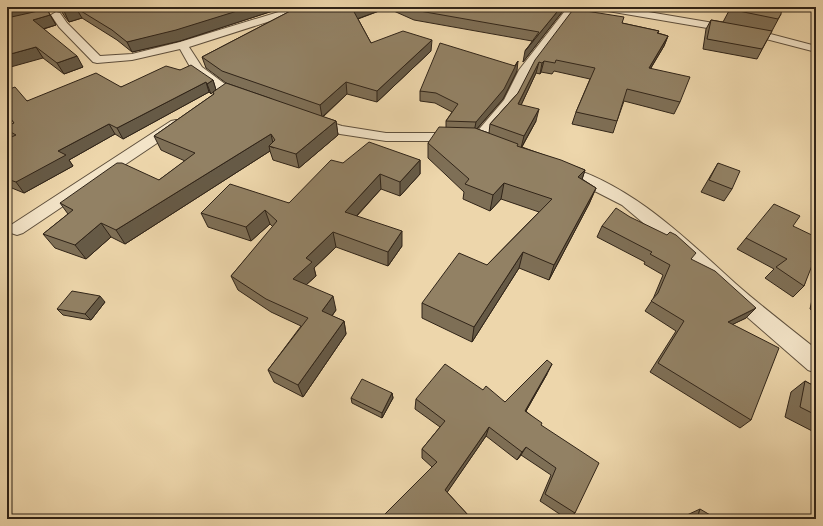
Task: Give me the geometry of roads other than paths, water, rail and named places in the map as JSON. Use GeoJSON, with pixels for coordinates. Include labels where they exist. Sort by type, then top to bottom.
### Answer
{"type":"FeatureCollection","features":[{"type":"Feature","properties":{"kind":"street"},"geometry":{"type":"LineString","coordinates":[[68,12],[52,15],[98,60],[132,57],[183,45],[305,7]]}},
{"type":"Feature","properties":{"kind":"street"},"geometry":{"type":"LineString","coordinates":[[298,115],[340,130],[386,137],[452,137],[486,139],[510,101],[525,70],[573,7]]}},
{"type":"Feature","properties":{"kind":"street"},"geometry":{"type":"LineString","coordinates":[[602,7],[755,33],[816,49]]}},
{"type":"Feature","properties":{"kind":"street"},"geometry":{"type":"LineString","coordinates":[[183,45],[197,69],[221,87],[221,94],[256,100]]}},
{"type":"Feature","properties":{"kind":"street"},"geometry":{"type":"LineString","coordinates":[[17,229],[188,116]]}},
{"type":"Feature","properties":{"kind":"street"},"geometry":{"type":"LineString","coordinates":[[547,164],[587,180],[628,201],[665,230],[730,290],[816,363]]}}]}
